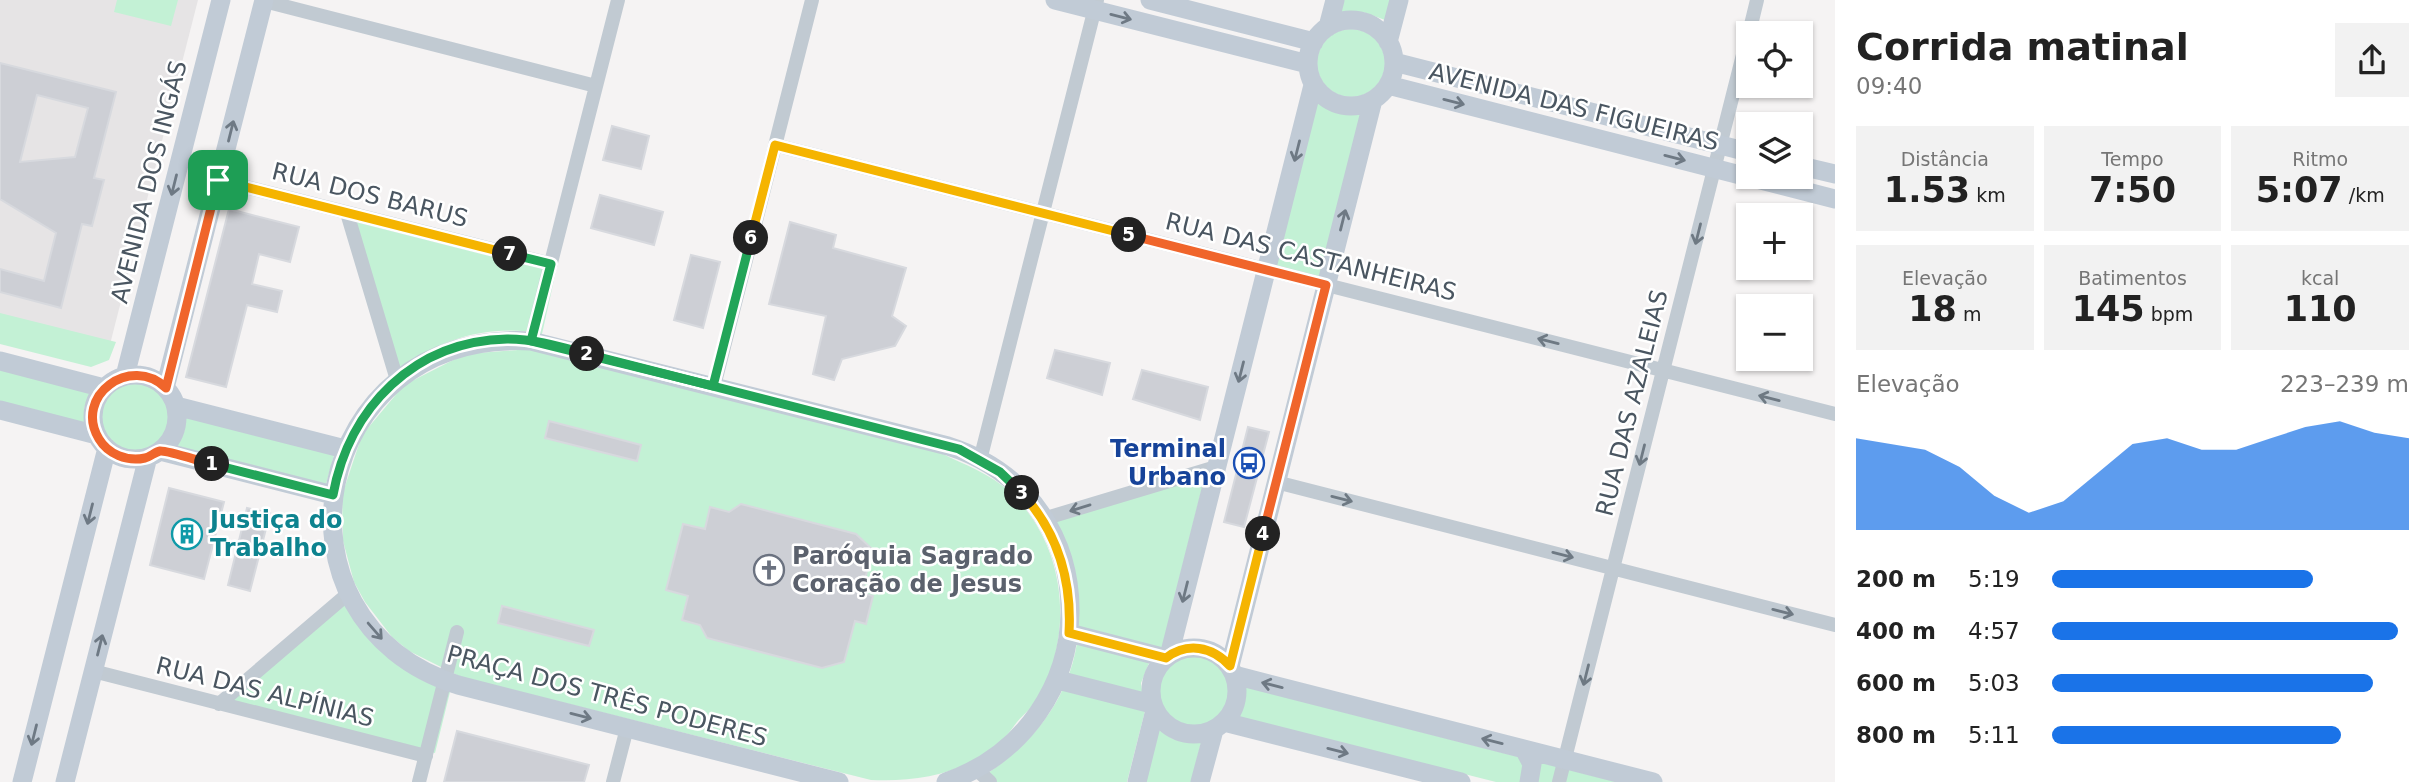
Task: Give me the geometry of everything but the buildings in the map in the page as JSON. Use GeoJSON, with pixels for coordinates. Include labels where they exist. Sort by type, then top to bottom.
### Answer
{"type":"FeatureCollection","features":[{"type":"Feature","properties":{"kind":"street","name":"AVENIDA DOS INGÁS"},"geometry":{"type":"LineString","coordinates":[[125,376],[220,0]]}},
{"type":"Feature","properties":{"kind":"street"},"geometry":{"type":"LineString","coordinates":[[531,341],[618,0]]}},
{"type":"Feature","properties":{"kind":"street"},"geometry":{"type":"LineString","coordinates":[[713,386],[812,0]]}},
{"type":"Feature","properties":{"kind":"street"},"geometry":{"type":"LineString","coordinates":[[1055,0],[1096,5],[1308,64]]}},
{"type":"Feature","properties":{"kind":"street"},"geometry":{"type":"LineString","coordinates":[[1150,0],[1314,42]]}},
{"type":"Feature","properties":{"kind":"street"},"geometry":{"type":"LineString","coordinates":[[1328,27],[1335,0]]}},
{"type":"Feature","properties":{"kind":"street"},"geometry":{"type":"LineString","coordinates":[[1388,42],[1399,0]]}},
{"type":"Feature","properties":{"kind":"street","name":"RUA DAS AZALEIAS"},"geometry":{"type":"LineString","coordinates":[[1752,21],[1757,0]]}},
{"type":"Feature","properties":{"kind":"street"},"geometry":{"type":"LineString","coordinates":[[166,388],[264,1],[596,86]]}},
{"type":"Feature","properties":{"kind":"street"},"geometry":{"type":"LineString","coordinates":[[980,460],[1096,5]]}},
{"type":"Feature","properties":{"kind":"street"},"geometry":{"type":"LineString","coordinates":[[1167,657],[1313,85],[1308,64],[1314,42],[1328,27],[1343,21],[1366,23],[1377,29],[1388,42],[1394,62]]}},
{"type":"Feature","properties":{"kind":"street","name":"AVENIDA DAS FIGUEIRAS"},"geometry":{"type":"LineString","coordinates":[[1736,149],[1394,62],[1388,85],[1736,174]]}},
{"type":"Feature","properties":{"kind":"street","name":"RUA DAS AZALEIAS"},"geometry":{"type":"LineString","coordinates":[[1559,782],[1736,84]]}},
{"type":"Feature","properties":{"kind":"street"},"geometry":{"type":"LineString","coordinates":[[1313,85],[1328,100],[1359,106],[1373,100],[1388,85]]}},
{"type":"Feature","properties":{"kind":"street"},"geometry":{"type":"LineString","coordinates":[[1373,100],[1276,482],[1232,671],[1236,700],[1230,716],[1219,726],[1194,734],[1177,731],[1163,722],[1153,707],[1150,691],[1153,674],[1167,657],[1185,648],[1202,648],[1218,655],[1232,671],[1653,782]]}},
{"type":"Feature","properties":{"kind":"street","name":"RUA DAS CASTANHEIRAS"},"geometry":{"type":"LineString","coordinates":[[775,145],[1835,414]]}},
{"type":"Feature","properties":{"kind":"street"},"geometry":{"type":"LineString","coordinates":[[1813,169],[1835,174]]}},
{"type":"Feature","properties":{"kind":"street","name":"RUA DOS BARUS"},"geometry":{"type":"LineString","coordinates":[[218,180],[551,264]]}},
{"type":"Feature","properties":{"kind":"street","name":"AVENIDA DAS FIGUEIRAS"},"geometry":{"type":"LineString","coordinates":[[1796,189],[1835,199]]}},
{"type":"Feature","properties":{"kind":"street"},"geometry":{"type":"LineString","coordinates":[[347,213],[397,380]]}},
{"type":"Feature","properties":{"kind":"street","name":"PRAÇA DOS TRÊS PODERES"},"geometry":{"type":"LineString","coordinates":[[839,782],[445,681],[423,670],[386,643],[370,626],[350,593],[334,542],[333,495],[345,449],[367,411],[397,380],[419,364],[462,346],[485,341],[531,341],[948,446],[980,460],[1017,487],[1043,519],[1064,566],[1069,589],[1069,633],[1058,680],[1035,720],[983,776],[946,782]]}},
{"type":"Feature","properties":{"kind":"street"},"geometry":{"type":"LineString","coordinates":[[0,361],[104,388]]}},
{"type":"Feature","properties":{"kind":"street"},"geometry":{"type":"LineString","coordinates":[[22,782],[102,441],[93,410],[104,388],[125,376],[148,377],[166,388],[176,406],[175,430],[167,445],[154,454],[65,782]]}},
{"type":"Feature","properties":{"kind":"street"},"geometry":{"type":"LineString","coordinates":[[176,406],[345,449]]}},
{"type":"Feature","properties":{"kind":"street"},"geometry":{"type":"LineString","coordinates":[[0,410],[102,441],[128,458],[154,454],[333,495]]}},
{"type":"Feature","properties":{"kind":"street"},"geometry":{"type":"LineString","coordinates":[[1043,519],[1216,467]]}},
{"type":"Feature","properties":{"kind":"street"},"geometry":{"type":"LineString","coordinates":[[1276,482],[1835,625]]}},
{"type":"Feature","properties":{"kind":"street"},"geometry":{"type":"LineString","coordinates":[[219,704],[350,593]]}},
{"type":"Feature","properties":{"kind":"street"},"geometry":{"type":"LineString","coordinates":[[419,782],[457,632]]}},
{"type":"Feature","properties":{"kind":"street"},"geometry":{"type":"LineString","coordinates":[[1069,633],[1167,657]]}},
{"type":"Feature","properties":{"kind":"street","name":"RUA DAS ALPÍNIAS"},"geometry":{"type":"LineString","coordinates":[[93,671],[426,756]]}},
{"type":"Feature","properties":{"kind":"street"},"geometry":{"type":"LineString","coordinates":[[1058,680],[1153,707]]}},
{"type":"Feature","properties":{"kind":"street"},"geometry":{"type":"LineString","coordinates":[[1136,782],[1153,707]]}},
{"type":"Feature","properties":{"kind":"street"},"geometry":{"type":"LineString","coordinates":[[1200,782],[1219,726]]}},
{"type":"Feature","properties":{"kind":"street"},"geometry":{"type":"LineString","coordinates":[[1219,726],[1461,782]]}},
{"type":"Feature","properties":{"kind":"street"},"geometry":{"type":"LineString","coordinates":[[613,782],[627,728]]}},
{"type":"Feature","properties":{"kind":"street"},"geometry":{"type":"LineString","coordinates":[[1524,749],[1532,764],[1529,782]]}},
{"type":"Feature","properties":{"kind":"shaded area"},"geometry":{"type":"Polygon","coordinates":[[[0,0],[198,0],[106,360],[0,333],[0,0]]]}},
{"type":"Feature","properties":{"kind":"green space"},"geometry":{"type":"Polygon","coordinates":[[[117,0],[178,0],[171,26],[114,12],[117,0]]]}},
{"type":"Feature","properties":{"kind":"green space"},"geometry":{"type":"Polygon","coordinates":[[[1344,0],[1390,0],[1385,20],[1363,12],[1341,13],[1344,0]]]}},
{"type":"Feature","properties":{"kind":"green space"},"geometry":{"type":"Polygon","coordinates":[[[1351,29],[1364,32],[1375,39],[1382,50],[1385,63],[1382,76],[1375,87],[1364,94],[1351,97],[1338,94],[1327,87],[1320,76],[1317,63],[1320,50],[1327,39],[1338,32],[1351,29]]]}},
{"type":"Feature","properties":{"kind":"green space"},"geometry":{"type":"Polygon","coordinates":[[[1318,100],[1338,111],[1361,114],[1319,278],[1276,266],[1318,100]]]}},
{"type":"Feature","properties":{"kind":"green space"},"geometry":{"type":"Polygon","coordinates":[[[355,220],[556,271],[542,334],[504,331],[467,336],[432,349],[399,368],[355,220]]]}},
{"type":"Feature","properties":{"kind":"green space"},"geometry":{"type":"Polygon","coordinates":[[[0,313],[116,342],[109,360],[91,367],[0,344],[0,313]]]}},
{"type":"Feature","properties":{"kind":"green space"},"geometry":{"type":"Polygon","coordinates":[[[531,349],[941,453],[995,480],[1010,492],[1028,513],[1043,536],[1053,561],[1060,615],[1058,642],[1039,698],[999,744],[967,764],[920,778],[871,780],[461,677],[409,651],[392,637],[365,602],[354,582],[343,541],[342,495],[362,435],[404,385],[465,354],[531,349]]]}},
{"type":"Feature","properties":{"kind":"green space"},"geometry":{"type":"Polygon","coordinates":[[[0,370],[90,393],[84,408],[84,423],[0,401],[0,370]]]}},
{"type":"Feature","properties":{"kind":"green space"},"geometry":{"type":"Polygon","coordinates":[[[135,383],[148,386],[159,393],[166,404],[169,417],[166,430],[159,441],[148,448],[135,451],[122,448],[111,441],[104,430],[101,417],[104,404],[111,393],[122,386],[135,383]]]}},
{"type":"Feature","properties":{"kind":"green space"},"geometry":{"type":"Polygon","coordinates":[[[186,417],[334,455],[326,484],[177,446],[184,432],[186,417]]]}},
{"type":"Feature","properties":{"kind":"green space"},"geometry":{"type":"Polygon","coordinates":[[[1205,476],[1162,648],[1149,663],[1141,683],[1145,711],[1127,782],[997,782],[988,773],[1019,749],[1043,722],[1061,692],[1073,661],[1079,628],[1077,593],[1070,557],[1055,521],[1205,476]]]}},
{"type":"Feature","properties":{"kind":"green space"},"geometry":{"type":"Polygon","coordinates":[[[345,603],[365,633],[389,658],[418,678],[450,692],[435,753],[231,701],[345,603]]]}},
{"type":"Feature","properties":{"kind":"green space"},"geometry":{"type":"Polygon","coordinates":[[[1194,656],[1219,666],[1229,691],[1219,716],[1194,726],[1169,716],[1159,691],[1169,666],[1194,656]]]}},
{"type":"Feature","properties":{"kind":"green space"},"geometry":{"type":"Polygon","coordinates":[[[1246,687],[1617,782],[1496,782],[1239,717],[1245,701],[1246,687]]]}},
{"type":"Feature","properties":{"kind":"green space"},"geometry":{"type":"Polygon","coordinates":[[[1159,730],[1173,739],[1201,743],[1191,782],[1146,782],[1159,730]]]}},
{"type":"Feature","properties":{"kind":"place","name":"Terminal Urbano"},"geometry":{"type":"Point","coordinates":[1249,463]}},
{"type":"Feature","properties":{"kind":"place","name":"Justiça do Trabalho"},"geometry":{"type":"Point","coordinates":[187,534]}},
{"type":"Feature","properties":{"kind":"place","name":"Paróquia Sagrado Coração de Jesus"},"geometry":{"type":"Point","coordinates":[769,570]}},
{"type":"Feature","properties":{"kind":"route"},"geometry":{"type":"LineString","coordinates":[[218,180],[166,388],[148,377],[125,376],[109,383],[95,402],[93,418],[97,435],[105,447],[120,456],[145,458],[160,451],[333,495],[344,451],[355,430],[382,393],[400,377],[419,364],[462,346],[508,339],[545,343],[668,374],[828,415],[959,449],[1000,472],[1033,505],[1046,524],[1064,566],[1069,589],[1069,633],[1166,658],[1185,648],[1202,648],[1218,655],[1230,666],[1326,285],[775,145],[713,386],[545,343],[531,341],[551,264],[218,180]]}}]}
